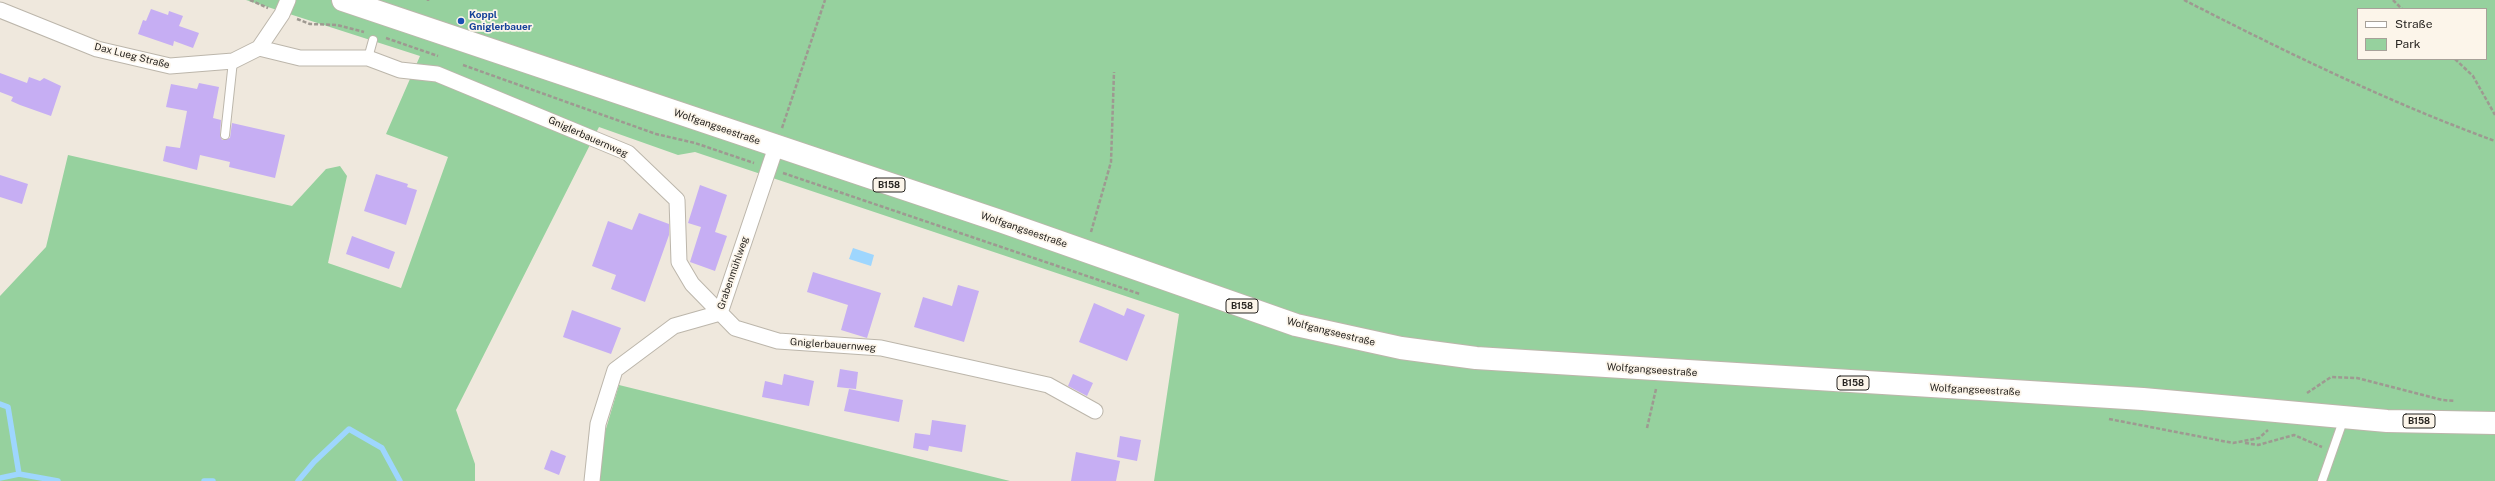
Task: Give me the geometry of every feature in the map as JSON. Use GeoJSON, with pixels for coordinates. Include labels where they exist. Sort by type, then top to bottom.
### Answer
{"type":"FeatureCollection","features":[{"type":"Feature","properties":{"kind":"main road","name":"Wolfgangseestraße"},"geometry":{"type":"LineString","coordinates":[[343,0],[1086,252],[1296,325],[1401,348],[1476,358],[2143,399],[2387,421],[2495,423]]}},
{"type":"Feature","properties":{"kind":"street","name":"Dax Lueg Straße"},"geometry":{"type":"LineString","coordinates":[[0,10],[97,49],[170,66],[233,61],[259,48],[285,7]]}},
{"type":"Feature","properties":{"kind":"street","name":"Gniglerbauernweg"},"geometry":{"type":"LineString","coordinates":[[259,48],[300,58],[368,58],[400,70],[437,74],[628,153],[677,200],[679,262],[692,284],[735,328],[778,340],[881,348],[1048,385],[1096,411]]}},
{"type":"Feature","properties":{"kind":"street","name":"Grabenmühlweg"},"geometry":{"type":"LineString","coordinates":[[592,481],[598,424],[615,370],[674,326],[720,313],[776,147]]}},
{"type":"Feature","properties":{"kind":"lane"},"geometry":{"type":"LineString","coordinates":[[368,58],[376,38]]}},
{"type":"Feature","properties":{"kind":"lane"},"geometry":{"type":"LineString","coordinates":[[225,135],[233,61]]}},
{"type":"Feature","properties":{"kind":"lane"},"geometry":{"type":"LineString","coordinates":[[2322,481],[2345,417]]}},
{"type":"Feature","properties":{"kind":"path"},"geometry":{"type":"LineString","coordinates":[[776,147],[825,0]]}},
{"type":"Feature","properties":{"kind":"path"},"geometry":{"type":"LineString","coordinates":[[2184,0],[2303,61],[2457,127],[2495,141]]}},
{"type":"Feature","properties":{"kind":"path"},"geometry":{"type":"LineString","coordinates":[[2393,0],[2401,8]]}},
{"type":"Feature","properties":{"kind":"path"},"geometry":{"type":"LineString","coordinates":[[285,7],[310,24],[337,25],[365,32]]}},
{"type":"Feature","properties":{"kind":"path"},"geometry":{"type":"LineString","coordinates":[[376,38],[446,59]]}},
{"type":"Feature","properties":{"kind":"path"},"geometry":{"type":"LineString","coordinates":[[2456,60],[2473,76],[2495,115]]}},
{"type":"Feature","properties":{"kind":"path"},"geometry":{"type":"LineString","coordinates":[[461,64],[656,134],[695,143],[769,168]]}},
{"type":"Feature","properties":{"kind":"path"},"geometry":{"type":"LineString","coordinates":[[1086,252],[1111,162],[1114,72]]}},
{"type":"Feature","properties":{"kind":"path"},"geometry":{"type":"LineString","coordinates":[[1647,428],[1660,370]]}},
{"type":"Feature","properties":{"kind":"path"},"geometry":{"type":"LineString","coordinates":[[2306,394],[2331,377],[2357,378],[2442,400],[2457,401]]}},
{"type":"Feature","properties":{"kind":"path"},"geometry":{"type":"LineString","coordinates":[[2243,442],[2258,445],[2294,435],[2304,438],[2332,452]]}},
{"type":"Feature","properties":{"kind":"green space"},"geometry":{"type":"Polygon","coordinates":[[[246,0],[2495,0],[2495,481],[1154,481],[1179,314],[695,152],[678,155],[599,127],[456,410],[475,464],[475,481],[0,481],[0,296],[46,247],[68,155],[292,206],[326,169],[340,166],[347,176],[328,263],[401,288],[448,157],[386,134],[420,56],[246,0]]]}},
{"type":"Feature","properties":{"kind":"green space"},"geometry":{"type":"Polygon","coordinates":[[[619,385],[1010,481],[598,481],[597,459],[619,385]]]}},
{"type":"Feature","properties":{"kind":"water"},"geometry":{"type":"Polygon","coordinates":[[[853,248],[874,255],[871,266],[849,259],[853,248]]]}},
{"type":"Feature","properties":{"kind":"building"},"geometry":{"type":"Polygon","coordinates":[[[151,9],[168,15],[169,11],[183,16],[179,26],[199,33],[193,48],[174,41],[173,46],[138,34],[143,20],[146,21],[151,9]]]}},
{"type":"Feature","properties":{"kind":"building"},"geometry":{"type":"Polygon","coordinates":[[[0,73],[27,83],[29,77],[40,81],[44,78],[61,86],[51,116],[11,101],[13,97],[0,92],[0,73]]]}},
{"type":"Feature","properties":{"kind":"building"},"geometry":{"type":"Polygon","coordinates":[[[199,83],[219,87],[213,118],[221,120],[220,135],[222,140],[230,138],[232,123],[285,135],[275,178],[229,167],[230,162],[200,155],[197,170],[163,161],[166,146],[180,148],[187,111],[166,107],[171,84],[197,89],[199,83]]]}},
{"type":"Feature","properties":{"kind":"building"},"geometry":{"type":"Polygon","coordinates":[[[376,174],[408,184],[407,187],[417,190],[406,225],[364,211],[376,174]]]}},
{"type":"Feature","properties":{"kind":"building"},"geometry":{"type":"Polygon","coordinates":[[[0,175],[28,184],[22,204],[0,197],[0,175]]]}},
{"type":"Feature","properties":{"kind":"building"},"geometry":{"type":"Polygon","coordinates":[[[700,185],[727,195],[715,232],[727,236],[715,271],[690,262],[701,227],[688,223],[700,185]]]}},
{"type":"Feature","properties":{"kind":"building"},"geometry":{"type":"Polygon","coordinates":[[[639,213],[669,224],[669,235],[645,302],[611,289],[616,275],[592,266],[608,221],[632,230],[639,213]]]}},
{"type":"Feature","properties":{"kind":"building"},"geometry":{"type":"Polygon","coordinates":[[[352,236],[395,252],[389,269],[346,254],[352,236]]]}},
{"type":"Feature","properties":{"kind":"building"},"geometry":{"type":"Polygon","coordinates":[[[813,272],[881,293],[867,338],[841,330],[848,305],[807,292],[813,272]]]}},
{"type":"Feature","properties":{"kind":"building"},"geometry":{"type":"Polygon","coordinates":[[[958,285],[979,291],[964,342],[914,327],[923,297],[952,306],[958,285]]]}},
{"type":"Feature","properties":{"kind":"building"},"geometry":{"type":"Polygon","coordinates":[[[1094,303],[1124,316],[1127,308],[1145,315],[1127,361],[1079,342],[1094,303]]]}},
{"type":"Feature","properties":{"kind":"building"},"geometry":{"type":"Polygon","coordinates":[[[572,310],[621,328],[611,354],[563,337],[572,310]]]}},
{"type":"Feature","properties":{"kind":"building"},"geometry":{"type":"Polygon","coordinates":[[[840,369],[858,372],[856,389],[837,387],[840,369]]]}},
{"type":"Feature","properties":{"kind":"building"},"geometry":{"type":"Polygon","coordinates":[[[784,374],[814,381],[809,406],[762,397],[765,381],[782,385],[784,374]]]}},
{"type":"Feature","properties":{"kind":"building"},"geometry":{"type":"Polygon","coordinates":[[[1073,374],[1093,383],[1087,396],[1068,386],[1073,374]]]}},
{"type":"Feature","properties":{"kind":"building"},"geometry":{"type":"Polygon","coordinates":[[[849,389],[903,400],[899,422],[844,411],[849,389]]]}},
{"type":"Feature","properties":{"kind":"building"},"geometry":{"type":"Polygon","coordinates":[[[932,420],[966,425],[962,452],[929,446],[928,451],[913,448],[915,433],[930,435],[932,420]]]}},
{"type":"Feature","properties":{"kind":"building"},"geometry":{"type":"Polygon","coordinates":[[[1120,436],[1141,440],[1137,461],[1117,457],[1120,436]]]}},
{"type":"Feature","properties":{"kind":"building"},"geometry":{"type":"Polygon","coordinates":[[[551,450],[566,456],[559,475],[544,469],[551,450]]]}},
{"type":"Feature","properties":{"kind":"building"},"geometry":{"type":"Polygon","coordinates":[[[1076,452],[1120,461],[1116,481],[1071,481],[1076,452]]]}},
{"type":"Feature","properties":{"kind":"waterway"},"geometry":{"type":"LineString","coordinates":[[0,404],[8,407],[19,474],[58,481]]}},
{"type":"Feature","properties":{"kind":"waterway"},"geometry":{"type":"LineString","coordinates":[[298,481],[314,462],[349,429],[382,448],[400,481]]}},
{"type":"Feature","properties":{"kind":"waterway"},"geometry":{"type":"LineString","coordinates":[[0,478],[19,474]]}},
{"type":"Feature","properties":{"kind":"waterway"},"geometry":{"type":"LineString","coordinates":[[204,481],[213,481]]}},
{"type":"Feature","properties":{"kind":"place","name":"Koppl Gniglerbauer"},"geometry":{"type":"Point","coordinates":[461,21]}}]}
